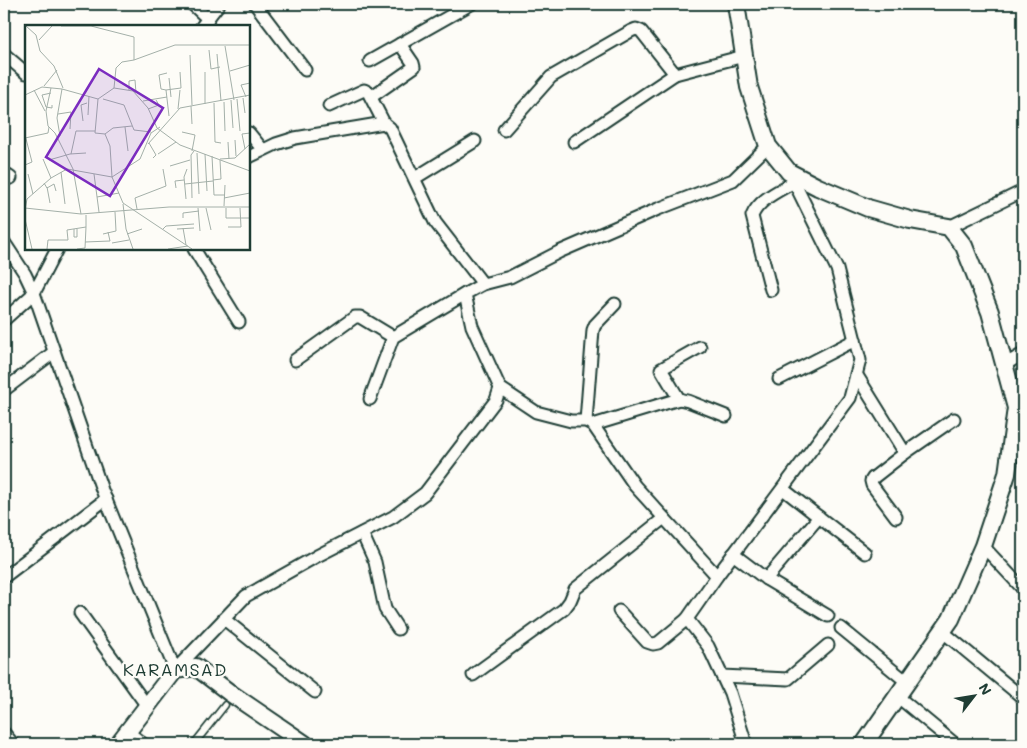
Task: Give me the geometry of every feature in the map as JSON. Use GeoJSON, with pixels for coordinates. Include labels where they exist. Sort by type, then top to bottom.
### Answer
{"type":"FeatureCollection","features":[{"type":"Feature","properties":{"kind":"street"},"geometry":{"type":"LineString","coordinates":[[192,4],[205,23],[219,4]]}},
{"type":"Feature","properties":{"kind":"street"},"geometry":{"type":"LineString","coordinates":[[257,4],[305,70]]}},
{"type":"Feature","properties":{"kind":"street"},"geometry":{"type":"LineString","coordinates":[[370,61],[471,4]]}},
{"type":"Feature","properties":{"kind":"street"},"geometry":{"type":"LineString","coordinates":[[619,611],[647,642],[653,644],[658,643],[688,619],[717,576],[850,398],[860,360],[837,269],[791,177],[768,146],[749,87],[736,4]]}},
{"type":"Feature","properties":{"kind":"street"},"geometry":{"type":"LineString","coordinates":[[504,130],[551,77],[636,29],[641,31],[675,74]]}},
{"type":"Feature","properties":{"kind":"street"},"geometry":{"type":"LineString","coordinates":[[371,97],[414,67],[400,44]]}},
{"type":"Feature","properties":{"kind":"street"},"geometry":{"type":"LineString","coordinates":[[4,54],[25,72]]}},
{"type":"Feature","properties":{"kind":"street"},"geometry":{"type":"LineString","coordinates":[[574,142],[675,74],[744,56]]}},
{"type":"Feature","properties":{"kind":"street"},"geometry":{"type":"LineString","coordinates":[[329,106],[364,90],[368,92],[384,123],[390,128],[435,222],[483,284]]}},
{"type":"Feature","properties":{"kind":"street"},"geometry":{"type":"LineString","coordinates":[[250,156],[295,138],[384,123]]}},
{"type":"Feature","properties":{"kind":"street"},"geometry":{"type":"LineString","coordinates":[[250,134],[263,150]]}},
{"type":"Feature","properties":{"kind":"street"},"geometry":{"type":"LineString","coordinates":[[415,178],[475,141]]}},
{"type":"Feature","properties":{"kind":"street"},"geometry":{"type":"LineString","coordinates":[[370,399],[393,337],[483,284],[510,277],[560,252],[649,213],[733,180],[768,146]]}},
{"type":"Feature","properties":{"kind":"street"},"geometry":{"type":"LineString","coordinates":[[791,177],[868,208],[910,220],[949,227],[1023,191]]}},
{"type":"Feature","properties":{"kind":"street"},"geometry":{"type":"LineString","coordinates":[[772,290],[752,216],[754,210],[762,202],[791,177]]}},
{"type":"Feature","properties":{"kind":"street"},"geometry":{"type":"LineString","coordinates":[[864,744],[951,619],[983,546],[1017,443],[1016,408],[990,312],[964,246],[949,227]]}},
{"type":"Feature","properties":{"kind":"street"},"geometry":{"type":"LineString","coordinates":[[4,242],[25,274],[34,293],[106,499],[175,670]]}},
{"type":"Feature","properties":{"kind":"street"},"geometry":{"type":"LineString","coordinates":[[4,320],[34,293],[56,250]]}},
{"type":"Feature","properties":{"kind":"street"},"geometry":{"type":"LineString","coordinates":[[195,250],[239,322]]}},
{"type":"Feature","properties":{"kind":"street"},"geometry":{"type":"LineString","coordinates":[[466,294],[472,326],[500,388],[536,412],[571,421],[590,423],[679,399],[726,416]]}},
{"type":"Feature","properties":{"kind":"street"},"geometry":{"type":"LineString","coordinates":[[615,304],[595,325],[593,330],[590,423],[635,486],[717,576]]}},
{"type":"Feature","properties":{"kind":"street"},"geometry":{"type":"LineString","coordinates":[[295,360],[355,317],[360,317],[393,337]]}},
{"type":"Feature","properties":{"kind":"street"},"geometry":{"type":"LineString","coordinates":[[779,379],[855,340]]}},
{"type":"Feature","properties":{"kind":"street"},"geometry":{"type":"LineString","coordinates":[[679,399],[661,369],[700,347]]}},
{"type":"Feature","properties":{"kind":"street"},"geometry":{"type":"LineString","coordinates":[[4,390],[54,352]]}},
{"type":"Feature","properties":{"kind":"street"},"geometry":{"type":"LineString","coordinates":[[1004,365],[1023,354]]}},
{"type":"Feature","properties":{"kind":"street"},"geometry":{"type":"LineString","coordinates":[[856,374],[905,452]]}},
{"type":"Feature","properties":{"kind":"street"},"geometry":{"type":"LineString","coordinates":[[118,744],[175,670],[246,596],[317,556],[393,517],[425,493],[496,400],[500,388]]}},
{"type":"Feature","properties":{"kind":"street"},"geometry":{"type":"LineString","coordinates":[[896,517],[871,481],[905,452],[954,419]]}},
{"type":"Feature","properties":{"kind":"street"},"geometry":{"type":"LineString","coordinates":[[783,489],[865,553]]}},
{"type":"Feature","properties":{"kind":"street"},"geometry":{"type":"LineString","coordinates":[[4,577],[106,499]]}},
{"type":"Feature","properties":{"kind":"street"},"geometry":{"type":"LineString","coordinates":[[766,579],[819,517]]}},
{"type":"Feature","properties":{"kind":"street"},"geometry":{"type":"LineString","coordinates":[[474,676],[564,608],[570,601],[575,589],[664,518]]}},
{"type":"Feature","properties":{"kind":"street"},"geometry":{"type":"LineString","coordinates":[[362,533],[376,562],[385,609],[398,629]]}},
{"type":"Feature","properties":{"kind":"street"},"geometry":{"type":"LineString","coordinates":[[983,546],[1023,589]]}},
{"type":"Feature","properties":{"kind":"street"},"geometry":{"type":"LineString","coordinates":[[734,554],[766,579],[828,616]]}},
{"type":"Feature","properties":{"kind":"street"},"geometry":{"type":"LineString","coordinates":[[80,613],[147,706]]}},
{"type":"Feature","properties":{"kind":"street"},"geometry":{"type":"LineString","coordinates":[[224,619],[315,692]]}},
{"type":"Feature","properties":{"kind":"street"},"geometry":{"type":"LineString","coordinates":[[688,619],[708,646],[730,693],[746,744]]}},
{"type":"Feature","properties":{"kind":"street"},"geometry":{"type":"LineString","coordinates":[[841,628],[908,682]]}},
{"type":"Feature","properties":{"kind":"street"},"geometry":{"type":"LineString","coordinates":[[942,631],[1023,698]]}},
{"type":"Feature","properties":{"kind":"street"},"geometry":{"type":"LineString","coordinates":[[722,676],[788,679],[828,646]]}},
{"type":"Feature","properties":{"kind":"street"},"geometry":{"type":"LineString","coordinates":[[175,670],[196,667],[305,744]]}},
{"type":"Feature","properties":{"kind":"street"},"geometry":{"type":"LineString","coordinates":[[897,696],[955,744]]}},
{"type":"Feature","properties":{"kind":"street"},"geometry":{"type":"LineString","coordinates":[[4,734],[13,744]]}},
{"type":"Feature","properties":{"kind":"lane"},"geometry":{"type":"LineString","coordinates":[[194,744],[225,705]]}},
{"type":"Feature","properties":{"kind":"lane"},"geometry":{"type":"LineString","coordinates":[[129,730],[148,744]]}},
{"type":"Feature","properties":{"kind":"district","name":"KARAMSAD"},"geometry":{"type":"Point","coordinates":[175,670]}}]}
